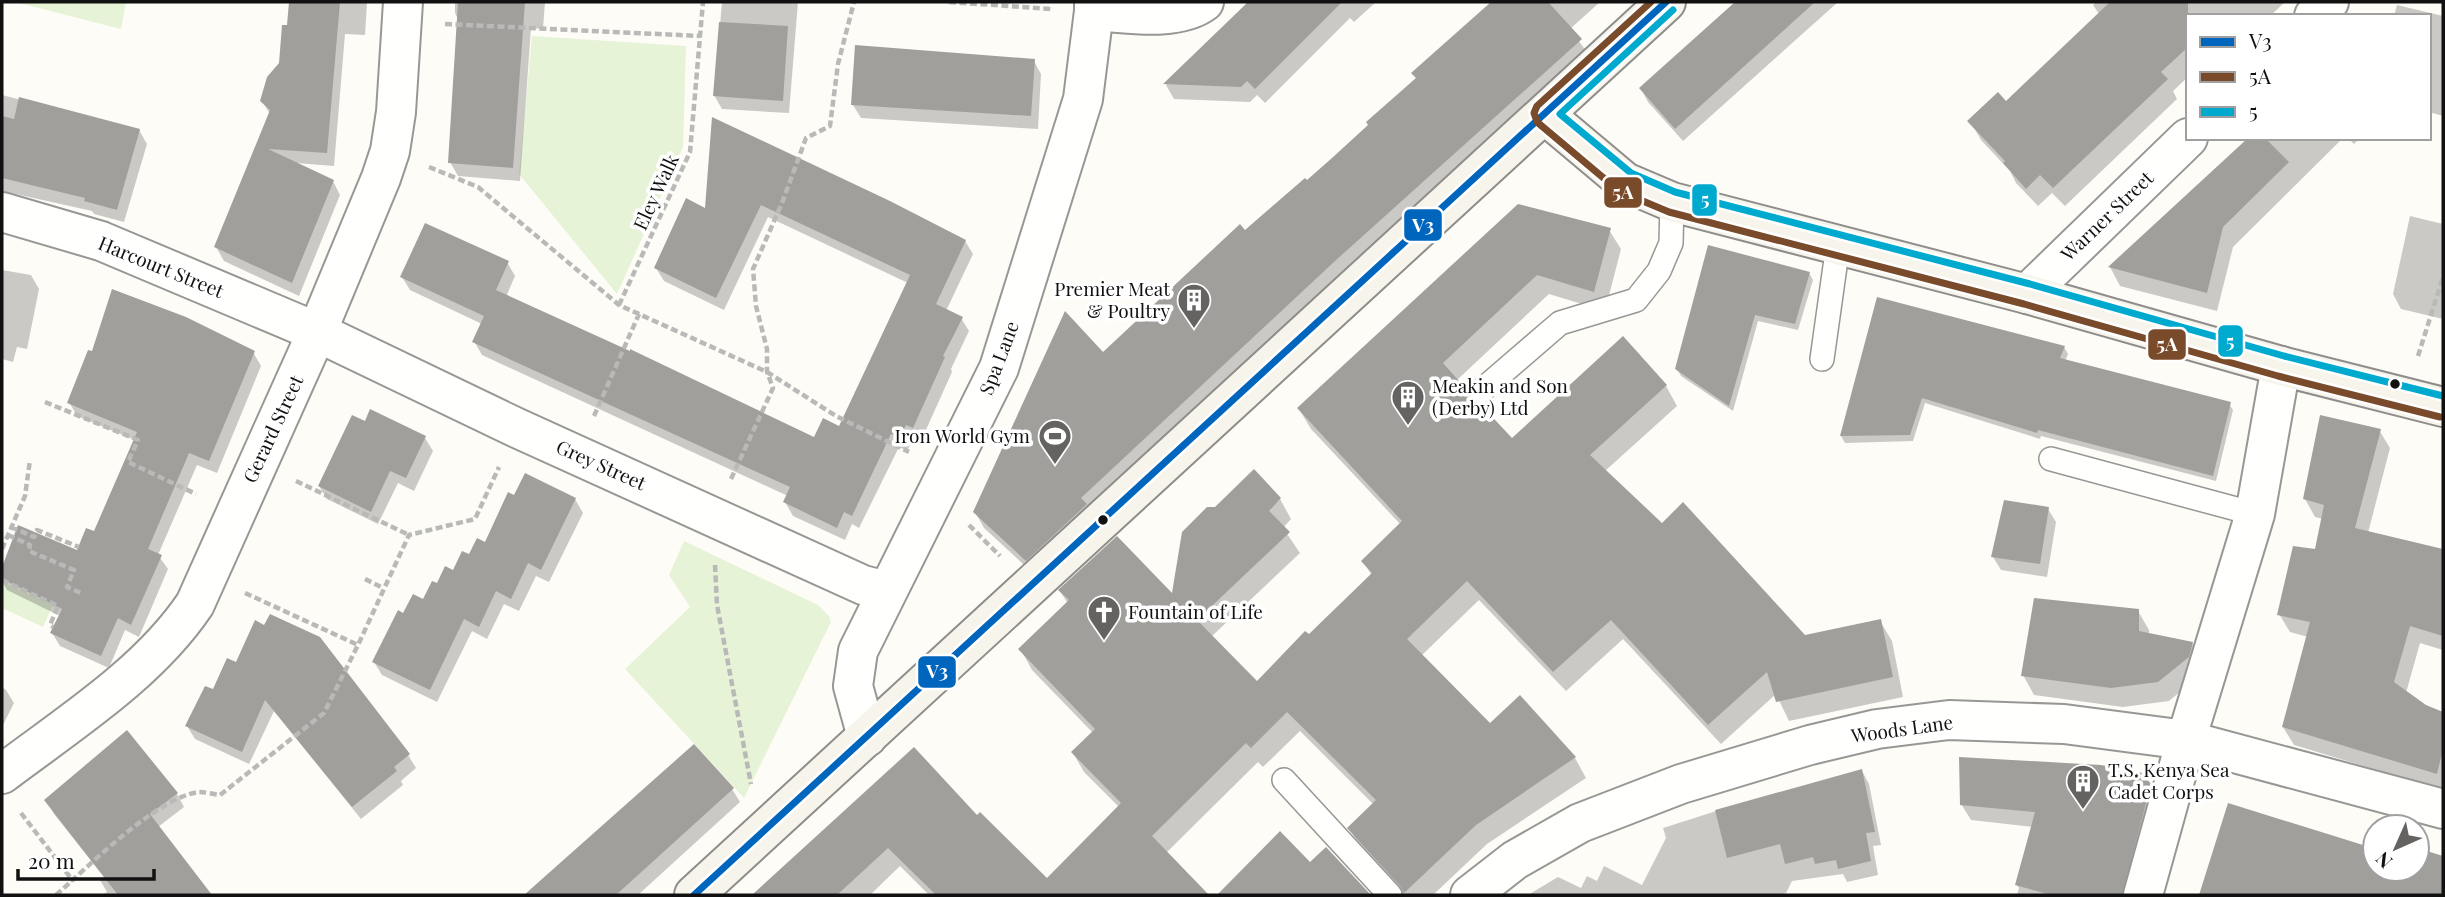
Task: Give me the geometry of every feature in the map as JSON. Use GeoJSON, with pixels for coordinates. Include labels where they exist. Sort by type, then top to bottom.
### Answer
{"type":"FeatureCollection","features":[{"type":"Feature","properties":{"kind":"street"},"geometry":{"type":"LineString","coordinates":[[1094,7],[1173,14],[1194,10],[1204,2]]}},
{"type":"Feature","properties":{"kind":"street"},"geometry":{"type":"LineString","coordinates":[[699,894],[1666,2]]}},
{"type":"Feature","properties":{"kind":"street"},"geometry":{"type":"LineString","coordinates":[[2316,14],[2329,2]]}},
{"type":"Feature","properties":{"kind":"street","name":"Spa Lane"},"geometry":{"type":"LineString","coordinates":[[867,737],[853,686],[858,651],[999,368],[1083,99],[1094,7]]}},
{"type":"Feature","properties":{"kind":"street","name":"Gerard Street"},"geometry":{"type":"LineString","coordinates":[[10,791],[111,691],[161,648],[188,615],[209,576],[235,512],[317,332],[390,151],[396,112],[402,12]]}},
{"type":"Feature","properties":{"kind":"street"},"geometry":{"type":"LineString","coordinates":[[1544,114],[1625,181],[1672,202],[2027,294],[2281,366],[2443,407]]}},
{"type":"Feature","properties":{"kind":"street","name":"Warner Street"},"geometry":{"type":"LineString","coordinates":[[2027,294],[2186,140]]}},
{"type":"Feature","properties":{"kind":"street","name":"Harcourt Street"},"geometry":{"type":"LineString","coordinates":[[2,212],[101,241],[317,332]]}},
{"type":"Feature","properties":{"kind":"street","name":"Grey Street"},"geometry":{"type":"LineString","coordinates":[[317,332],[517,428],[863,584],[887,591]]}},
{"type":"Feature","properties":{"kind":"street"},"geometry":{"type":"LineString","coordinates":[[2143,893],[2186,740],[2255,514],[2281,366]]}},
{"type":"Feature","properties":{"kind":"street","name":"Woods Lane"},"geometry":{"type":"LineString","coordinates":[[1470,895],[1515,859],[1580,823],[1681,784],[1810,745],[1877,729],[1949,720],[2064,724],[2186,740],[2443,808]]}},
{"type":"Feature","properties":{"kind":"lane"},"geometry":{"type":"LineString","coordinates":[[1481,391],[1560,323],[1636,300],[1659,271],[1671,243],[1672,202]]}},
{"type":"Feature","properties":{"kind":"lane"},"geometry":{"type":"LineString","coordinates":[[1822,359],[1838,245]]}},
{"type":"Feature","properties":{"kind":"lane"},"geometry":{"type":"LineString","coordinates":[[2051,459],[2255,514]]}},
{"type":"Feature","properties":{"kind":"lane"},"geometry":{"type":"LineString","coordinates":[[1284,780],[1390,895]]}},
{"type":"Feature","properties":{"kind":"path","name":"Eley Walk"},"geometry":{"type":"LineString","coordinates":[[619,305],[690,152],[703,2]]}},
{"type":"Feature","properties":{"kind":"path"},"geometry":{"type":"LineString","coordinates":[[761,834],[717,605],[714,517],[773,388],[767,372],[767,349],[757,306],[753,269],[806,138],[830,126],[838,64],[854,2]]}},
{"type":"Feature","properties":{"kind":"path"},"geometry":{"type":"LineString","coordinates":[[948,2],[1094,7]]}},
{"type":"Feature","properties":{"kind":"path"},"geometry":{"type":"LineString","coordinates":[[402,12],[700,36]]}},
{"type":"Feature","properties":{"kind":"path"},"geometry":{"type":"LineString","coordinates":[[390,151],[478,187],[619,305],[767,372],[942,482],[1031,587]]}},
{"type":"Feature","properties":{"kind":"path"},"geometry":{"type":"LineString","coordinates":[[2405,397],[2443,277]]}},
{"type":"Feature","properties":{"kind":"path"},"geometry":{"type":"LineString","coordinates":[[577,455],[639,314]]}},
{"type":"Feature","properties":{"kind":"path"},"geometry":{"type":"LineString","coordinates":[[45,402],[138,440],[128,462],[235,512]]}},
{"type":"Feature","properties":{"kind":"path"},"geometry":{"type":"LineString","coordinates":[[258,462],[409,535],[475,519],[517,428]]}},
{"type":"Feature","properties":{"kind":"path"},"geometry":{"type":"LineString","coordinates":[[2,549],[25,496],[30,460]]}},
{"type":"Feature","properties":{"kind":"path"},"geometry":{"type":"LineString","coordinates":[[11,527],[34,537],[37,530],[79,547]]}},
{"type":"Feature","properties":{"kind":"path"},"geometry":{"type":"LineString","coordinates":[[8,535],[30,545],[29,551],[74,570],[67,587],[81,593]]}},
{"type":"Feature","properties":{"kind":"path"},"geometry":{"type":"LineString","coordinates":[[56,895],[111,846],[154,813],[192,794],[200,792],[220,795],[324,713],[409,535]]}},
{"type":"Feature","properties":{"kind":"path"},"geometry":{"type":"LineString","coordinates":[[209,576],[358,646]]}},
{"type":"Feature","properties":{"kind":"path"},"geometry":{"type":"LineString","coordinates":[[365,579],[383,589]]}},
{"type":"Feature","properties":{"kind":"path"},"geometry":{"type":"LineString","coordinates":[[2,580],[58,606],[50,625],[53,627]]}},
{"type":"Feature","properties":{"kind":"path"},"geometry":{"type":"LineString","coordinates":[[10,791],[73,881]]}},
{"type":"Feature","properties":{"kind":"green space"},"geometry":{"type":"Polygon","coordinates":[[[15,2],[126,2],[121,29],[15,2]]]}},
{"type":"Feature","properties":{"kind":"green space"},"geometry":{"type":"Polygon","coordinates":[[[532,36],[686,46],[683,147],[617,294],[519,174],[532,36]]]}},
{"type":"Feature","properties":{"kind":"green space"},"geometry":{"type":"Polygon","coordinates":[[[684,541],[818,605],[831,622],[744,798],[625,669],[690,607],[669,575],[684,541]]]}},
{"type":"Feature","properties":{"kind":"green space"},"geometry":{"type":"Polygon","coordinates":[[[2,582],[53,605],[43,627],[2,608],[2,582]]]}},
{"type":"Feature","properties":{"kind":"building"},"geometry":{"type":"Polygon","coordinates":[[[289,2],[340,2],[327,153],[268,149],[334,180],[292,283],[214,247],[270,110],[260,101],[267,77],[279,63],[282,25],[287,25],[289,2]]]}},
{"type":"Feature","properties":{"kind":"building"},"geometry":{"type":"Polygon","coordinates":[[[458,2],[525,2],[513,168],[448,163],[458,2]]]}},
{"type":"Feature","properties":{"kind":"building"},"geometry":{"type":"Polygon","coordinates":[[[1248,2],[1342,2],[1255,89],[1247,81],[1241,87],[1163,84],[1248,2]]]}},
{"type":"Feature","properties":{"kind":"building"},"geometry":{"type":"Polygon","coordinates":[[[1491,2],[1548,2],[1582,39],[1335,261],[1081,498],[1087,504],[1026,561],[973,512],[1065,311],[1103,352],[1240,224],[1245,230],[1332,158],[1368,125],[1366,122],[1416,78],[1411,73],[1491,2]]]}},
{"type":"Feature","properties":{"kind":"building"},"geometry":{"type":"Polygon","coordinates":[[[1735,2],[1815,2],[1675,129],[1639,88],[1735,2]]]}},
{"type":"Feature","properties":{"kind":"building"},"geometry":{"type":"Polygon","coordinates":[[[2110,2],[2188,2],[2186,49],[2161,72],[2168,79],[2053,188],[2040,175],[2026,189],[2003,163],[2005,161],[1967,121],[1998,92],[2006,101],[2110,2]]]}},
{"type":"Feature","properties":{"kind":"building"},"geometry":{"type":"Polygon","coordinates":[[[719,22],[788,26],[783,101],[713,96],[719,22]]]}},
{"type":"Feature","properties":{"kind":"building"},"geometry":{"type":"Polygon","coordinates":[[[855,45],[1035,59],[1031,116],[851,105],[855,45]]]}},
{"type":"Feature","properties":{"kind":"building"},"geometry":{"type":"Polygon","coordinates":[[[19,97],[140,129],[117,210],[84,201],[85,198],[2,178],[2,116],[14,119],[19,97]]]}},
{"type":"Feature","properties":{"kind":"building"},"geometry":{"type":"Polygon","coordinates":[[[712,117],[966,240],[936,304],[963,317],[943,356],[945,357],[913,428],[906,425],[899,438],[891,434],[852,516],[844,512],[837,528],[783,502],[790,487],[472,342],[484,316],[400,277],[425,223],[509,261],[496,290],[630,349],[814,437],[823,418],[839,426],[910,275],[761,205],[716,298],[654,268],[686,198],[705,208],[712,117]]]}},
{"type":"Feature","properties":{"kind":"building"},"geometry":{"type":"Polygon","coordinates":[[[2246,140],[2267,140],[2289,162],[2223,227],[2207,293],[2108,267],[2246,140]]]}},
{"type":"Feature","properties":{"kind":"building"},"geometry":{"type":"Polygon","coordinates":[[[1518,204],[1611,228],[1594,292],[1537,275],[1443,363],[1467,390],[1470,400],[1481,405],[1512,438],[1623,336],[1667,385],[1590,455],[1662,523],[1683,502],[1805,635],[1881,619],[1893,677],[1776,702],[1767,672],[1708,725],[1611,620],[1553,672],[1467,581],[1407,639],[1490,723],[1520,695],[1576,757],[1476,825],[1404,893],[1347,828],[1376,800],[1287,712],[1251,748],[1246,743],[1152,836],[1209,895],[936,895],[888,848],[837,895],[752,895],[914,747],[977,815],[980,812],[1047,878],[1121,803],[1071,752],[1095,729],[1018,649],[1069,600],[1058,590],[1117,536],[1172,593],[1182,532],[1207,507],[1215,507],[1254,469],[1281,498],[1269,511],[1290,532],[1197,620],[1257,681],[1305,631],[1309,634],[1372,573],[1361,561],[1402,521],[1297,408],[1518,204]]]}},
{"type":"Feature","properties":{"kind":"building"},"geometry":{"type":"Polygon","coordinates":[[[1708,245],[1810,272],[1795,324],[1755,315],[1729,406],[1675,369],[1708,245]]]}},
{"type":"Feature","properties":{"kind":"building"},"geometry":{"type":"Polygon","coordinates":[[[112,289],[186,317],[255,351],[209,461],[189,453],[148,549],[162,555],[131,625],[118,618],[101,656],[50,633],[62,609],[2,579],[2,567],[18,525],[77,550],[86,528],[94,531],[137,432],[67,403],[88,350],[92,351],[112,289]]]}},
{"type":"Feature","properties":{"kind":"building"},"geometry":{"type":"Polygon","coordinates":[[[1877,297],[2065,346],[2060,358],[2231,402],[2213,476],[2038,430],[2037,433],[1922,398],[1910,435],[1840,436],[1877,297]]]}},
{"type":"Feature","properties":{"kind":"building"},"geometry":{"type":"Polygon","coordinates":[[[370,409],[426,436],[406,478],[390,471],[371,512],[318,486],[352,415],[365,421],[370,409]]]}},
{"type":"Feature","properties":{"kind":"building"},"geometry":{"type":"Polygon","coordinates":[[[2320,415],[2381,429],[2355,528],[2443,549],[2443,636],[2410,626],[2394,682],[2426,705],[2443,712],[2443,749],[2437,774],[2282,727],[2310,622],[2277,615],[2293,546],[2315,549],[2324,505],[2303,499],[2320,415]]]}},
{"type":"Feature","properties":{"kind":"building"},"geometry":{"type":"Polygon","coordinates":[[[525,473],[576,498],[541,570],[528,563],[511,599],[496,591],[479,627],[464,619],[430,690],[372,662],[398,610],[403,613],[413,594],[423,599],[432,581],[437,583],[445,566],[453,570],[462,551],[469,554],[477,538],[485,542],[508,492],[514,495],[525,473]]]}},
{"type":"Feature","properties":{"kind":"building"},"geometry":{"type":"Polygon","coordinates":[[[2004,500],[2049,507],[2040,564],[1991,557],[2004,500]]]}},
{"type":"Feature","properties":{"kind":"building"},"geometry":{"type":"Polygon","coordinates":[[[2034,598],[2139,609],[2139,631],[2193,642],[2189,657],[2158,682],[2111,688],[2021,676],[2034,598]]]}},
{"type":"Feature","properties":{"kind":"building"},"geometry":{"type":"Polygon","coordinates":[[[270,614],[320,637],[410,754],[394,767],[397,771],[352,807],[265,700],[242,752],[185,726],[205,686],[213,689],[227,658],[236,662],[255,620],[264,625],[270,614]]]}},
{"type":"Feature","properties":{"kind":"building"},"geometry":{"type":"Polygon","coordinates":[[[127,730],[178,793],[150,814],[212,895],[118,895],[44,800],[127,730]]]}},
{"type":"Feature","properties":{"kind":"building"},"geometry":{"type":"Polygon","coordinates":[[[694,744],[734,788],[616,895],[524,895],[694,744]]]}},
{"type":"Feature","properties":{"kind":"building","name":"T.S. Kenya Sea Cadet Corps"},"geometry":{"type":"Polygon","coordinates":[[[1959,757],[2101,765],[2142,773],[2151,784],[2122,895],[2051,895],[2015,885],[2035,812],[1960,805],[1959,757]]]}},
{"type":"Feature","properties":{"kind":"building"},"geometry":{"type":"Polygon","coordinates":[[[1862,769],[1875,832],[1866,833],[1871,861],[1838,869],[1836,860],[1815,864],[1813,857],[1785,864],[1780,844],[1727,858],[1715,810],[1862,769]]]}},
{"type":"Feature","properties":{"kind":"building"},"geometry":{"type":"Polygon","coordinates":[[[2228,803],[2361,844],[2361,883],[2431,883],[2431,852],[2443,856],[2443,895],[2199,895],[2228,803]]]}},
{"type":"Feature","properties":{"kind":"building"},"geometry":{"type":"Polygon","coordinates":[[[1280,831],[1310,862],[1326,847],[1371,895],[1217,895],[1280,831]]]}},
{"type":"Feature","properties":{"kind":"transit line","name":"5A"},"geometry":{"type":"LineString","coordinates":[[1651,2],[1537,106],[1534,113],[1537,122],[1619,191],[1669,212],[2024,304],[2278,376],[2440,417]]}},
{"type":"Feature","properties":{"kind":"transit line","name":"V3"},"geometry":{"type":"LineString","coordinates":[[694,895],[1666,2]]}},
{"type":"Feature","properties":{"kind":"transit line","name":"5"},"geometry":{"type":"LineString","coordinates":[[1673,10],[1560,114],[1631,173],[1675,192],[2030,284],[2284,356],[2443,396]]}},
{"type":"Feature","properties":{"kind":"place","name":"Premier Meat & Poultry"},"geometry":{"type":"Point","coordinates":[1194,330]}},
{"type":"Feature","properties":{"kind":"place","name":"Meakin and Son (Derby) Ltd"},"geometry":{"type":"Point","coordinates":[1408,427]}},
{"type":"Feature","properties":{"kind":"place","name":"Iron World Gym"},"geometry":{"type":"Point","coordinates":[1055,466]}},
{"type":"Feature","properties":{"kind":"place","name":"Fountain of Life"},"geometry":{"type":"Point","coordinates":[1104,642]}},
{"type":"Feature","properties":{"kind":"place","name":"T.S. Kenya Sea Cadet Corps"},"geometry":{"type":"Point","coordinates":[2083,811]}}]}
